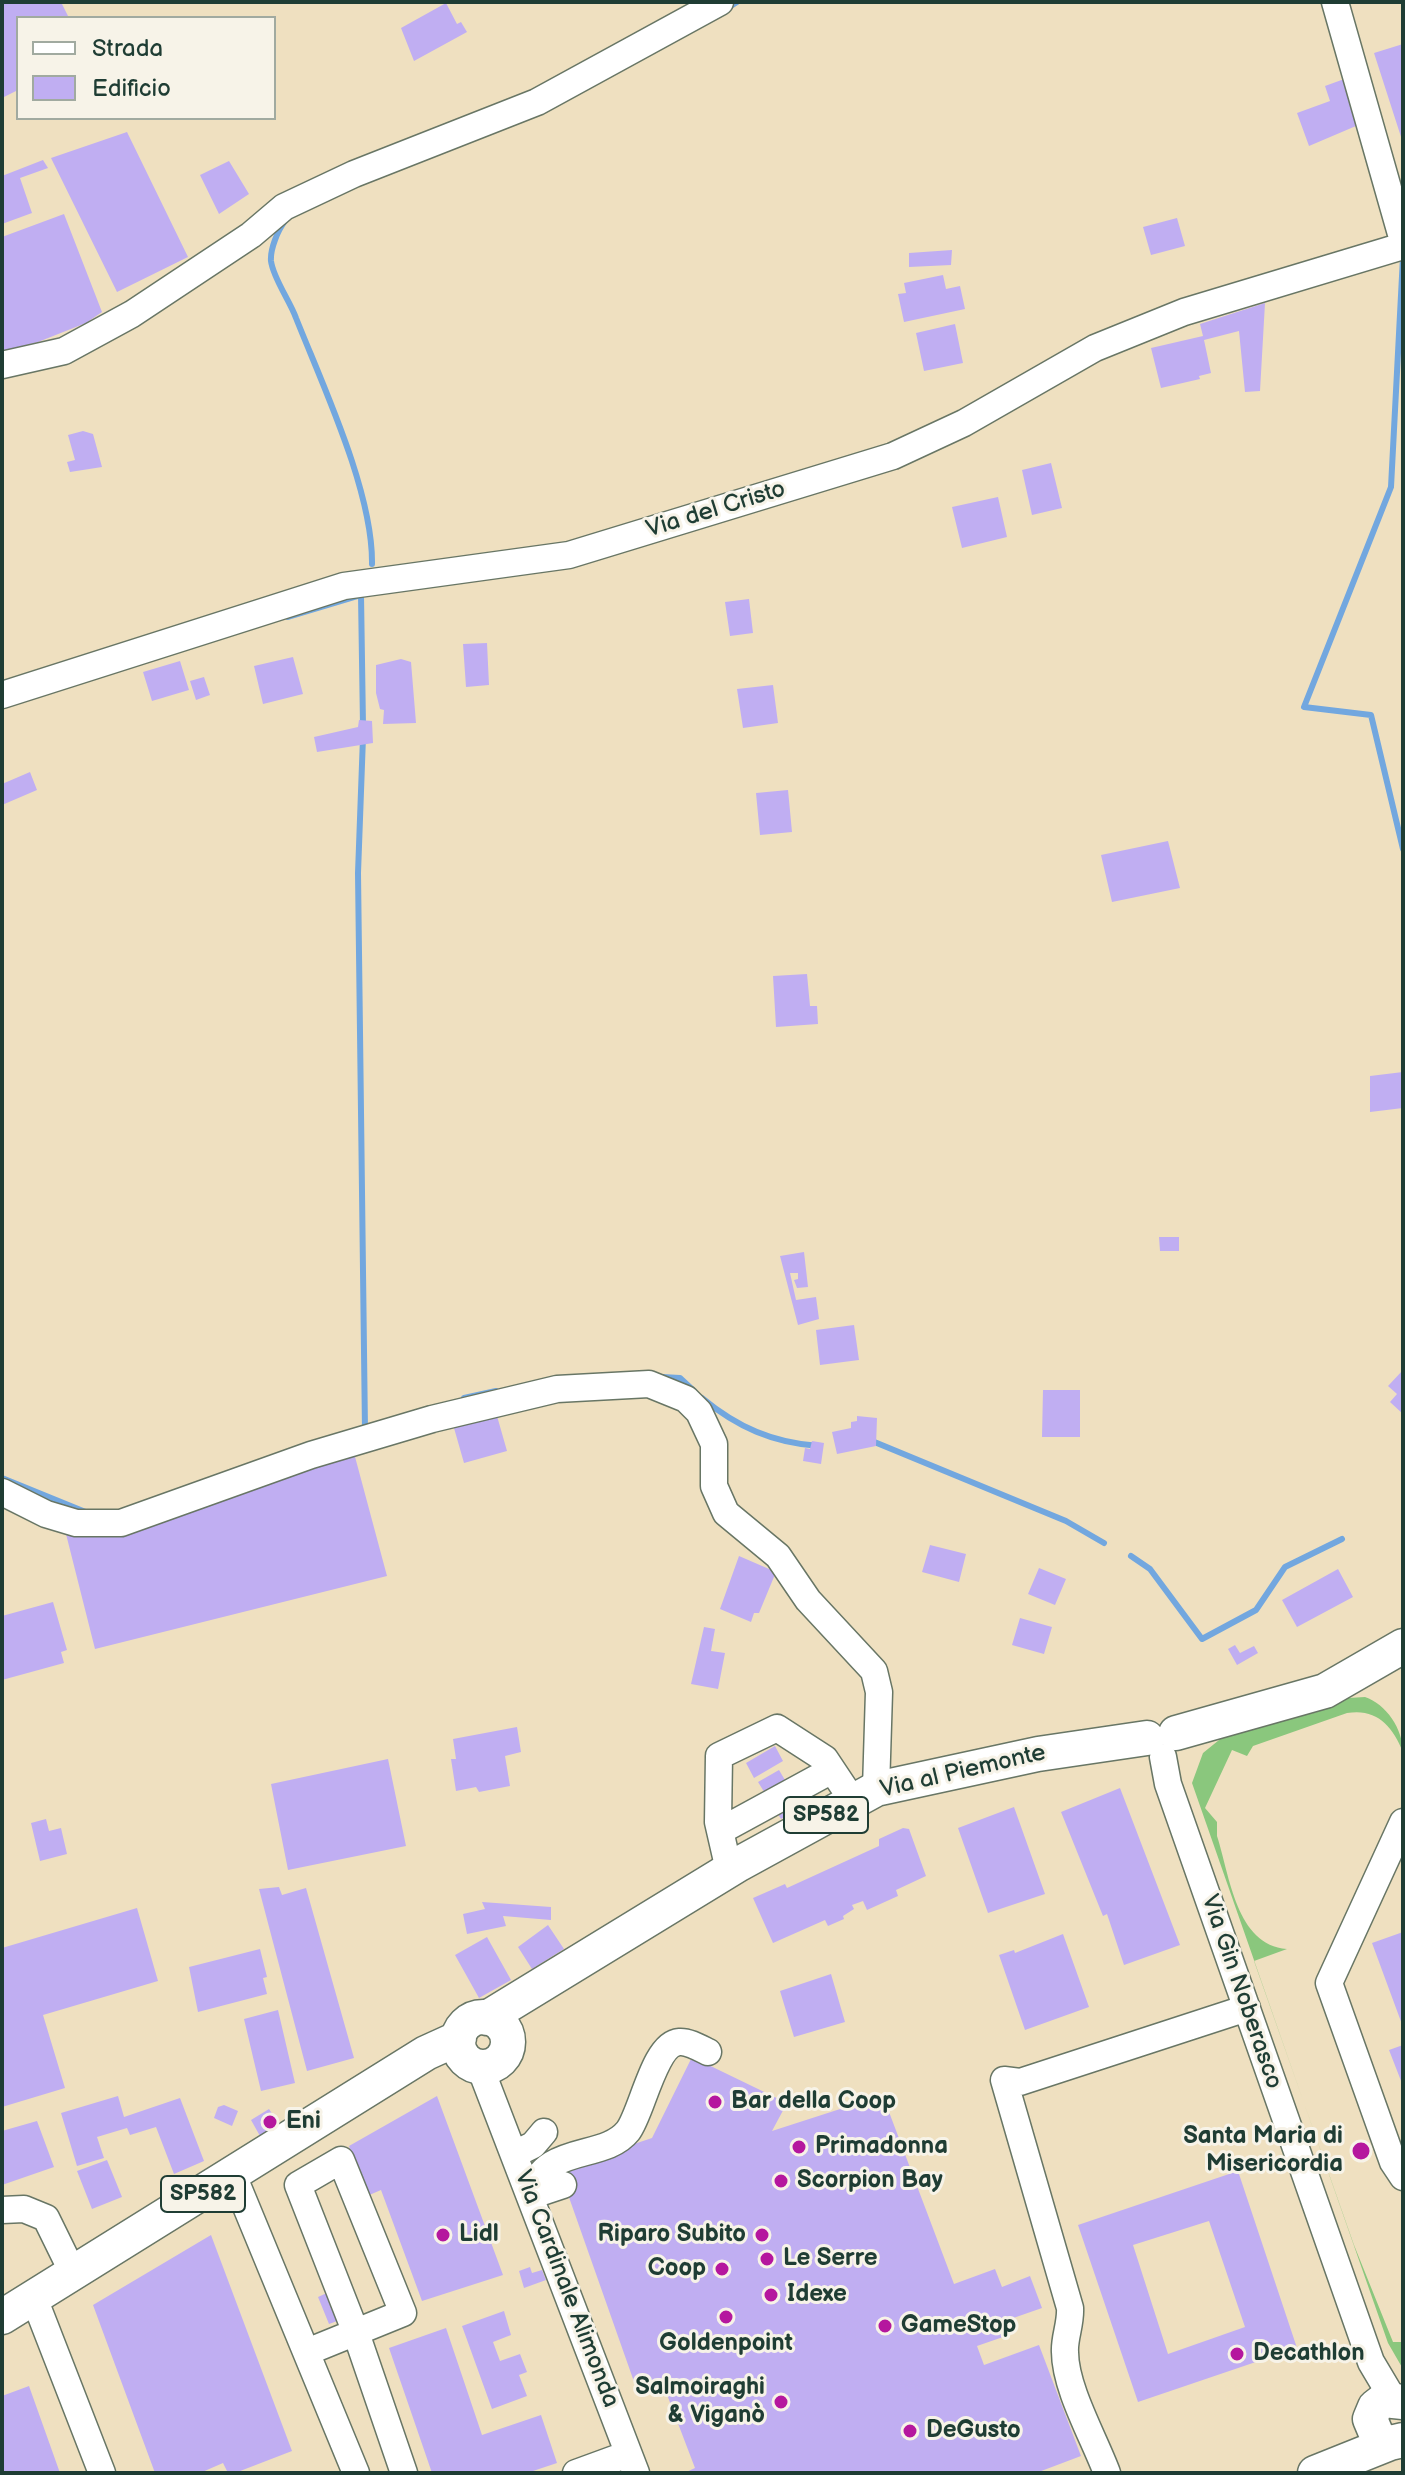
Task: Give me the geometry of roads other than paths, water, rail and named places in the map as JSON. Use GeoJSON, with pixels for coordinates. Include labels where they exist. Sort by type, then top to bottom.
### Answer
{"type":"FeatureCollection","features":[{"type":"Feature","properties":{"kind":"main road","name":"Via al Piemonte"},"geometry":{"type":"LineString","coordinates":[[2,2317],[403,2069],[482,2046],[542,1987],[729,1870],[864,1795],[1038,1754],[1162,1743],[1325,1691],[1403,1646]]}},
{"type":"Feature","properties":{"kind":"main road"},"geometry":{"type":"LineString","coordinates":[[1324,2469],[1389,2420]]}},
{"type":"Feature","properties":{"kind":"street"},"geometry":{"type":"LineString","coordinates":[[2,365],[64,351],[182,281],[251,235],[284,207],[354,174],[537,102],[720,2]]}},
{"type":"Feature","properties":{"kind":"street"},"geometry":{"type":"LineString","coordinates":[[1335,2],[1403,244]]}},
{"type":"Feature","properties":{"kind":"street","name":"Via del Cristo"},"geometry":{"type":"LineString","coordinates":[[2,695],[344,586],[569,555],[893,456],[964,423],[1095,348],[1184,312],[1403,244]]}},
{"type":"Feature","properties":{"kind":"street"},"geometry":{"type":"LineString","coordinates":[[2,1492],[46,1514],[76,1523],[121,1523],[311,1455],[459,1412],[557,1389],[649,1384],[686,1399],[699,1412],[714,1444],[714,1486],[726,1513],[778,1556],[808,1600],[874,1671],[879,1692],[864,1795],[832,1770],[825,1759],[777,1728],[719,1756],[720,1831],[729,1870]]}},
{"type":"Feature","properties":{"kind":"street","name":"Via Gin Noberasco"},"geometry":{"type":"LineString","coordinates":[[1162,1743],[1168,1784],[1389,2420]]}},
{"type":"Feature","properties":{"kind":"street"},"geometry":{"type":"LineString","coordinates":[[720,1831],[832,1770]]}},
{"type":"Feature","properties":{"kind":"street"},"geometry":{"type":"LineString","coordinates":[[1403,1822],[1329,1983],[1393,2162],[1403,2177]]}},
{"type":"Feature","properties":{"kind":"street"},"geometry":{"type":"LineString","coordinates":[[1107,2473],[1067,2371],[1064,2349],[1071,2329],[1070,2308],[1004,2080],[1020,2082],[1247,2008]]}},
{"type":"Feature","properties":{"kind":"street"},"geometry":{"type":"LineString","coordinates":[[530,2196],[533,2184],[548,2166],[616,2140],[628,2131],[662,2054],[673,2043],[682,2041],[708,2052]]}},
{"type":"Feature","properties":{"kind":"street","name":"Via Cardinale Alimonda"},"geometry":{"type":"LineString","coordinates":[[482,2046],[496,2105],[632,2464]]}},
{"type":"Feature","properties":{"kind":"street"},"geometry":{"type":"LineString","coordinates":[[515,2154],[533,2145],[544,2132]]}},
{"type":"Feature","properties":{"kind":"street"},"geometry":{"type":"LineString","coordinates":[[307,2352],[356,2333],[403,2313],[341,2160],[298,2185],[356,2333],[404,2473]]}},
{"type":"Feature","properties":{"kind":"street"},"geometry":{"type":"LineString","coordinates":[[233,2175],[356,2473]]}},
{"type":"Feature","properties":{"kind":"street"},"geometry":{"type":"LineString","coordinates":[[530,2196],[563,2185]]}},
{"type":"Feature","properties":{"kind":"street"},"geometry":{"type":"LineString","coordinates":[[2,2210],[24,2209],[46,2218],[73,2273]]}},
{"type":"Feature","properties":{"kind":"street"},"geometry":{"type":"LineString","coordinates":[[34,2298],[102,2473]]}},
{"type":"Feature","properties":{"kind":"street"},"geometry":{"type":"LineString","coordinates":[[576,2473],[632,2464]]}},
{"type":"Feature","properties":{"kind":"waterway"},"geometry":{"type":"LineString","coordinates":[[726,9],[737,2]]}},
{"type":"Feature","properties":{"kind":"waterway"},"geometry":{"type":"LineString","coordinates":[[285,221],[273,245],[272,268],[293,311],[356,472],[370,536],[372,564]]}},
{"type":"Feature","properties":{"kind":"waterway"},"geometry":{"type":"LineString","coordinates":[[1403,257],[1391,487],[1304,707],[1371,715],[1403,849]]}},
{"type":"Feature","properties":{"kind":"waterway"},"geometry":{"type":"LineString","coordinates":[[363,726],[361,595],[366,593]]}},
{"type":"Feature","properties":{"kind":"waterway"},"geometry":{"type":"LineString","coordinates":[[288,617],[358,596]]}},
{"type":"Feature","properties":{"kind":"waterway"},"geometry":{"type":"LineString","coordinates":[[363,737],[358,873],[365,1430]]}},
{"type":"Feature","properties":{"kind":"waterway"},"geometry":{"type":"LineString","coordinates":[[662,1377],[680,1378],[694,1391]]}},
{"type":"Feature","properties":{"kind":"waterway"},"geometry":{"type":"LineString","coordinates":[[464,1398],[496,1391]]}},
{"type":"Feature","properties":{"kind":"waterway"},"geometry":{"type":"LineString","coordinates":[[702,1398],[756,1432],[819,1446]]}},
{"type":"Feature","properties":{"kind":"waterway"},"geometry":{"type":"LineString","coordinates":[[872,1441],[1066,1521],[1104,1543]]}},
{"type":"Feature","properties":{"kind":"waterway"},"geometry":{"type":"LineString","coordinates":[[2,1478],[88,1513]]}},
{"type":"Feature","properties":{"kind":"waterway"},"geometry":{"type":"LineString","coordinates":[[1131,1556],[1150,1569],[1202,1639],[1256,1610],[1285,1567],[1342,1539]]}},
{"type":"Feature","properties":{"kind":"place","name":"Bar della Coop"},"geometry":{"type":"Point","coordinates":[715,2102]}},
{"type":"Feature","properties":{"kind":"place","name":"Eni"},"geometry":{"type":"Point","coordinates":[270,2122]}},
{"type":"Feature","properties":{"kind":"place","name":"Primadonna"},"geometry":{"type":"Point","coordinates":[799,2147]}},
{"type":"Feature","properties":{"kind":"place","name":"Santa Maria di Misericordia"},"geometry":{"type":"Point","coordinates":[1361,2151]}},
{"type":"Feature","properties":{"kind":"place","name":"Scorpion Bay"},"geometry":{"type":"Point","coordinates":[781,2181]}},
{"type":"Feature","properties":{"kind":"place","name":"Lidl"},"geometry":{"type":"Point","coordinates":[443,2235]}},
{"type":"Feature","properties":{"kind":"place","name":"Riparo Subito"},"geometry":{"type":"Point","coordinates":[762,2235]}},
{"type":"Feature","properties":{"kind":"place","name":"Le Serre"},"geometry":{"type":"Point","coordinates":[767,2259]}},
{"type":"Feature","properties":{"kind":"place","name":"Coop"},"geometry":{"type":"Point","coordinates":[722,2269]}},
{"type":"Feature","properties":{"kind":"place","name":"Idexe"},"geometry":{"type":"Point","coordinates":[771,2295]}},
{"type":"Feature","properties":{"kind":"place","name":"Goldenpoint"},"geometry":{"type":"Point","coordinates":[726,2317]}},
{"type":"Feature","properties":{"kind":"place","name":"GameStop"},"geometry":{"type":"Point","coordinates":[885,2326]}},
{"type":"Feature","properties":{"kind":"place","name":"Decathlon"},"geometry":{"type":"Point","coordinates":[1237,2354]}},
{"type":"Feature","properties":{"kind":"place","name":"Salmoiraghi & Viganò"},"geometry":{"type":"Point","coordinates":[781,2402]}},
{"type":"Feature","properties":{"kind":"place","name":"DeGusto"},"geometry":{"type":"Point","coordinates":[910,2431]}}]}
